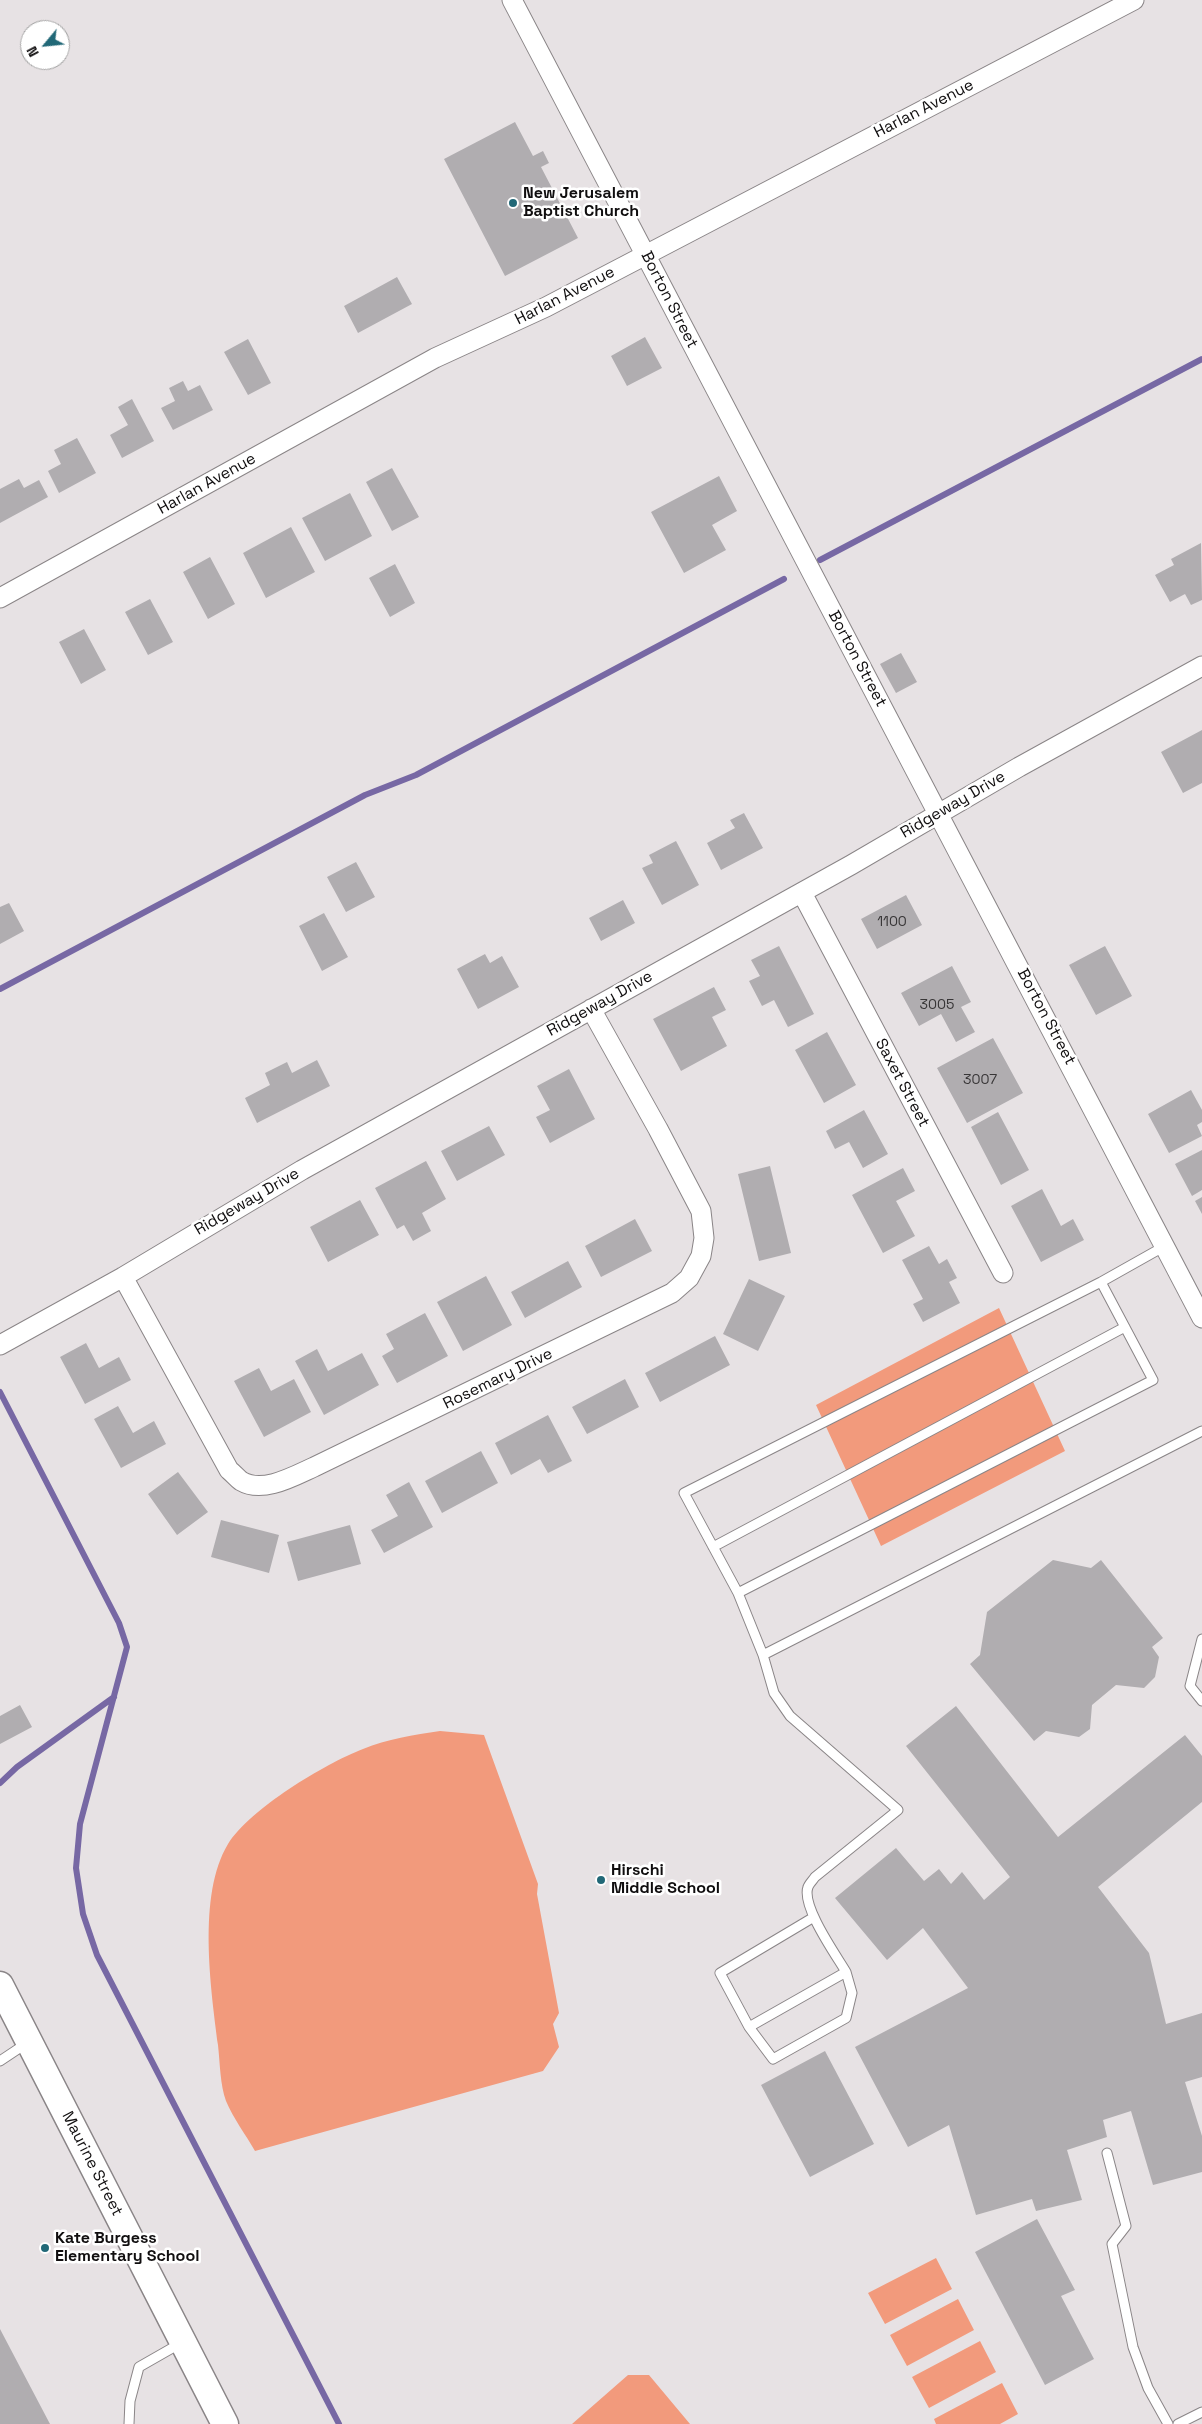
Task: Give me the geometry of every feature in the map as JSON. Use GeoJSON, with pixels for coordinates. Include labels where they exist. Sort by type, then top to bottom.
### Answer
{"type":"FeatureCollection","features":[{"type":"Feature","properties":{"kind":"street","name":"Borton Street"},"geometry":{"type":"LineString","coordinates":[[512,0],[1202,1318]]}},
{"type":"Feature","properties":{"kind":"street","name":"Harlan Avenue"},"geometry":{"type":"LineString","coordinates":[[0,598],[435,358],[546,307],[1134,0]]}},
{"type":"Feature","properties":{"kind":"street","name":"Ridgeway Drive"},"geometry":{"type":"LineString","coordinates":[[0,1345],[123,1277],[294,1175],[802,893],[938,814],[1202,666]]}},
{"type":"Feature","properties":{"kind":"street","name":"Saxet Street"},"geometry":{"type":"LineString","coordinates":[[802,893],[1003,1273]]}},
{"type":"Feature","properties":{"kind":"street","name":"Rosemary Drive"},"geometry":{"type":"LineString","coordinates":[[123,1277],[229,1470],[241,1481],[263,1484],[278,1482],[314,1467],[672,1293],[689,1278],[701,1256],[704,1238],[701,1211],[591,1009]]}},
{"type":"Feature","properties":{"kind":"street","name":"Maurine Street"},"geometry":{"type":"LineString","coordinates":[[0,1985],[225,2424]]}},
{"type":"Feature","properties":{"kind":"lane"},"geometry":{"type":"LineString","coordinates":[[814,1917],[720,1973],[749,2027],[773,2059],[846,2018],[852,1993],[846,1972],[814,1917],[808,1898],[808,1887],[815,1877],[898,1810],[790,1716],[774,1693],[763,1655],[738,1593],[684,1494],[1101,1282],[1165,1246]]}},
{"type":"Feature","properties":{"kind":"lane"},"geometry":{"type":"LineString","coordinates":[[738,1593],[1153,1380],[1101,1282]]}},
{"type":"Feature","properties":{"kind":"lane"},"geometry":{"type":"LineString","coordinates":[[713,1547],[1125,1327]]}},
{"type":"Feature","properties":{"kind":"lane"},"geometry":{"type":"LineString","coordinates":[[763,1655],[1202,1431]]}},
{"type":"Feature","properties":{"kind":"lane"},"geometry":{"type":"LineString","coordinates":[[1202,1640],[1190,1686],[1202,1701]]}},
{"type":"Feature","properties":{"kind":"lane"},"geometry":{"type":"LineString","coordinates":[[749,2027],[846,1972]]}},
{"type":"Feature","properties":{"kind":"lane"},"geometry":{"type":"LineString","coordinates":[[0,2061],[29,2042]]}},
{"type":"Feature","properties":{"kind":"lane"},"geometry":{"type":"LineString","coordinates":[[1107,2153],[1126,2226],[1112,2244],[1132,2346],[1148,2388],[1168,2424]]}},
{"type":"Feature","properties":{"kind":"lane"},"geometry":{"type":"LineString","coordinates":[[129,2424],[130,2400],[139,2367],[183,2342]]}},
{"type":"Feature","properties":{"kind":"lane"},"geometry":{"type":"LineString","coordinates":[[1178,2424],[1202,2412]]}},
{"type":"Feature","properties":{"kind":"shaded area"},"geometry":{"type":"Polygon","coordinates":[[[999,1308],[1065,1451],[881,1546],[816,1405],[999,1308]]]}},
{"type":"Feature","properties":{"kind":"shaded area"},"geometry":{"type":"Polygon","coordinates":[[[440,1731],[484,1735],[538,1884],[537,1894],[559,2013],[553,2024],[559,2047],[543,2071],[255,2151],[226,2101],[221,2081],[212,1997],[209,1943],[209,1915],[212,1889],[218,1865],[228,1844],[253,1816],[309,1776],[347,1756],[372,1746],[401,1738],[440,1731]]]}},
{"type":"Feature","properties":{"kind":"shaded area"},"geometry":{"type":"Polygon","coordinates":[[[936,2258],[952,2289],[885,2324],[868,2293],[936,2258]]]}},
{"type":"Feature","properties":{"kind":"shaded area"},"geometry":{"type":"Polygon","coordinates":[[[958,2299],[974,2330],[907,2366],[890,2335],[958,2299]]]}},
{"type":"Feature","properties":{"kind":"shaded area"},"geometry":{"type":"Polygon","coordinates":[[[980,2341],[996,2372],[929,2408],[912,2377],[980,2341]]]}},
{"type":"Feature","properties":{"kind":"shaded area"},"geometry":{"type":"Polygon","coordinates":[[[628,2375],[649,2375],[690,2424],[572,2424],[628,2375]]]}},
{"type":"Feature","properties":{"kind":"shaded area"},"geometry":{"type":"Polygon","coordinates":[[[1002,2383],[1018,2414],[1000,2424],[936,2424],[934,2419],[1002,2383]]]}},
{"type":"Feature","properties":{"kind":"building","name":"New Jerusalem Baptist Church"},"geometry":{"type":"Polygon","coordinates":[[[515,122],[533,156],[543,151],[549,163],[541,167],[578,238],[505,276],[444,159],[515,122]]]}},
{"type":"Feature","properties":{"kind":"building"},"geometry":{"type":"Polygon","coordinates":[[[397,277],[412,304],[358,333],[344,306],[397,277]]]}},
{"type":"Feature","properties":{"kind":"building"},"geometry":{"type":"Polygon","coordinates":[[[645,337],[662,368],[627,386],[611,356],[645,337]]]}},
{"type":"Feature","properties":{"kind":"building"},"geometry":{"type":"Polygon","coordinates":[[[248,339],[271,383],[248,395],[224,352],[248,339]]]}},
{"type":"Feature","properties":{"kind":"building"},"geometry":{"type":"Polygon","coordinates":[[[183,381],[188,391],[200,385],[213,410],[173,430],[161,408],[175,401],[169,388],[183,381]]]}},
{"type":"Feature","properties":{"kind":"building"},"geometry":{"type":"Polygon","coordinates":[[[132,399],[154,441],[122,458],[110,435],[128,425],[118,407],[132,399]]]}},
{"type":"Feature","properties":{"kind":"building"},"geometry":{"type":"Polygon","coordinates":[[[77,438],[96,473],[59,493],[48,471],[61,464],[54,450],[77,438]]]}},
{"type":"Feature","properties":{"kind":"building"},"geometry":{"type":"Polygon","coordinates":[[[392,468],[419,517],[392,531],[366,482],[392,468]]]}},
{"type":"Feature","properties":{"kind":"building"},"geometry":{"type":"Polygon","coordinates":[[[719,476],[737,511],[712,525],[726,550],[684,573],[651,512],[719,476]]]}},
{"type":"Feature","properties":{"kind":"building"},"geometry":{"type":"Polygon","coordinates":[[[19,479],[24,488],[39,480],[48,497],[0,523],[0,489],[19,479]]]}},
{"type":"Feature","properties":{"kind":"building"},"geometry":{"type":"Polygon","coordinates":[[[350,493],[372,536],[325,561],[302,518],[350,493]]]}},
{"type":"Feature","properties":{"kind":"building"},"geometry":{"type":"Polygon","coordinates":[[[291,527],[315,572],[266,598],[243,553],[291,527]]]}},
{"type":"Feature","properties":{"kind":"building"},"geometry":{"type":"Polygon","coordinates":[[[1201,543],[1202,600],[1191,605],[1185,594],[1170,602],[1155,575],[1174,565],[1171,559],[1201,543]]]}},
{"type":"Feature","properties":{"kind":"building"},"geometry":{"type":"Polygon","coordinates":[[[210,557],[235,604],[208,619],[183,572],[210,557]]]}},
{"type":"Feature","properties":{"kind":"building"},"geometry":{"type":"Polygon","coordinates":[[[395,564],[415,603],[390,617],[369,578],[395,564]]]}},
{"type":"Feature","properties":{"kind":"building"},"geometry":{"type":"Polygon","coordinates":[[[150,599],[173,642],[148,655],[125,612],[150,599]]]}},
{"type":"Feature","properties":{"kind":"building"},"geometry":{"type":"Polygon","coordinates":[[[84,629],[106,670],[81,684],[59,642],[84,629]]]}},
{"type":"Feature","properties":{"kind":"building"},"geometry":{"type":"Polygon","coordinates":[[[901,653],[917,682],[896,693],[880,664],[901,653]]]}},
{"type":"Feature","properties":{"kind":"building"},"geometry":{"type":"Polygon","coordinates":[[[1202,730],[1202,783],[1183,793],[1161,752],[1202,730]]]}},
{"type":"Feature","properties":{"kind":"building"},"geometry":{"type":"Polygon","coordinates":[[[744,813],[763,848],[721,870],[707,843],[735,828],[730,820],[744,813]]]}},
{"type":"Feature","properties":{"kind":"building"},"geometry":{"type":"Polygon","coordinates":[[[676,841],[699,885],[662,905],[642,868],[653,863],[649,855],[676,841]]]}},
{"type":"Feature","properties":{"kind":"building"},"geometry":{"type":"Polygon","coordinates":[[[356,862],[375,897],[346,912],[327,877],[356,862]]]}},
{"type":"Feature","properties":{"kind":"building"},"geometry":{"type":"Polygon","coordinates":[[[906,895],[922,925],[877,949],[861,919],[906,895]]]}},
{"type":"Feature","properties":{"kind":"building"},"geometry":{"type":"Polygon","coordinates":[[[623,900],[635,923],[601,941],[589,918],[623,900]]]}},
{"type":"Feature","properties":{"kind":"building"},"geometry":{"type":"Polygon","coordinates":[[[9,903],[24,931],[0,944],[0,907],[9,903]]]}},
{"type":"Feature","properties":{"kind":"building"},"geometry":{"type":"Polygon","coordinates":[[[324,913],[348,957],[322,971],[299,926],[324,913]]]}},
{"type":"Feature","properties":{"kind":"building"},"geometry":{"type":"Polygon","coordinates":[[[779,946],[814,1014],[788,1027],[774,1000],[762,1006],[749,981],[760,976],[751,960],[779,946]]]}},
{"type":"Feature","properties":{"kind":"building"},"geometry":{"type":"Polygon","coordinates":[[[1105,946],[1132,996],[1096,1015],[1069,965],[1105,946]]]}},
{"type":"Feature","properties":{"kind":"building"},"geometry":{"type":"Polygon","coordinates":[[[485,954],[490,963],[502,956],[519,987],[478,1009],[457,969],[485,954]]]}},
{"type":"Feature","properties":{"kind":"building"},"geometry":{"type":"Polygon","coordinates":[[[952,966],[971,1002],[961,1007],[975,1032],[956,1042],[941,1014],[919,1026],[901,993],[952,966]]]}},
{"type":"Feature","properties":{"kind":"building"},"geometry":{"type":"Polygon","coordinates":[[[714,987],[726,1010],[712,1017],[727,1046],[681,1071],[653,1019],[714,987]]]}},
{"type":"Feature","properties":{"kind":"building"},"geometry":{"type":"Polygon","coordinates":[[[827,1032],[856,1085],[824,1103],[795,1050],[827,1032]]]}},
{"type":"Feature","properties":{"kind":"building"},"geometry":{"type":"Polygon","coordinates":[[[993,1038],[1023,1093],[967,1123],[937,1068],[993,1038]]]}},
{"type":"Feature","properties":{"kind":"building"},"geometry":{"type":"Polygon","coordinates":[[[317,1060],[330,1086],[257,1123],[245,1098],[270,1085],[265,1073],[287,1062],[292,1073],[317,1060]]]}},
{"type":"Feature","properties":{"kind":"building"},"geometry":{"type":"Polygon","coordinates":[[[569,1069],[595,1119],[550,1143],[536,1117],[550,1110],[537,1086],[569,1069]]]}},
{"type":"Feature","properties":{"kind":"building"},"geometry":{"type":"Polygon","coordinates":[[[1191,1090],[1202,1110],[1202,1122],[1197,1125],[1202,1136],[1169,1153],[1148,1114],[1191,1090]]]}},
{"type":"Feature","properties":{"kind":"building"},"geometry":{"type":"Polygon","coordinates":[[[864,1110],[888,1154],[863,1168],[849,1142],[835,1149],[826,1131],[864,1110]]]}},
{"type":"Feature","properties":{"kind":"building"},"geometry":{"type":"Polygon","coordinates":[[[998,1112],[1029,1170],[1001,1185],[971,1127],[998,1112]]]}},
{"type":"Feature","properties":{"kind":"building"},"geometry":{"type":"Polygon","coordinates":[[[489,1126],[505,1155],[457,1181],[441,1151],[489,1126]]]}},
{"type":"Feature","properties":{"kind":"building"},"geometry":{"type":"Polygon","coordinates":[[[1202,1150],[1202,1190],[1192,1196],[1175,1164],[1202,1150]]]}},
{"type":"Feature","properties":{"kind":"building"},"geometry":{"type":"Polygon","coordinates":[[[426,1161],[446,1199],[422,1213],[431,1231],[413,1241],[404,1225],[397,1229],[375,1188],[426,1161]]]}},
{"type":"Feature","properties":{"kind":"building"},"geometry":{"type":"Polygon","coordinates":[[[770,1166],[791,1253],[759,1261],[738,1174],[770,1166]]]}},
{"type":"Feature","properties":{"kind":"building"},"geometry":{"type":"Polygon","coordinates":[[[903,1168],[915,1191],[896,1201],[915,1236],[883,1253],[852,1195],[903,1168]]]}},
{"type":"Feature","properties":{"kind":"building"},"geometry":{"type":"Polygon","coordinates":[[[1042,1189],[1061,1226],[1073,1219],[1084,1240],[1041,1262],[1011,1206],[1042,1189]]]}},
{"type":"Feature","properties":{"kind":"building"},"geometry":{"type":"Polygon","coordinates":[[[1202,1197],[1202,1214],[1195,1201],[1202,1197]]]}},
{"type":"Feature","properties":{"kind":"building"},"geometry":{"type":"Polygon","coordinates":[[[360,1200],[379,1235],[328,1262],[310,1227],[360,1200]]]}},
{"type":"Feature","properties":{"kind":"building"},"geometry":{"type":"Polygon","coordinates":[[[635,1219],[652,1251],[601,1277],[585,1246],[635,1219]]]}},
{"type":"Feature","properties":{"kind":"building"},"geometry":{"type":"Polygon","coordinates":[[[929,1246],[939,1264],[947,1259],[957,1278],[949,1282],[960,1303],[923,1322],[913,1304],[923,1299],[902,1260],[929,1246]]]}},
{"type":"Feature","properties":{"kind":"building"},"geometry":{"type":"Polygon","coordinates":[[[568,1261],[582,1287],[525,1318],[511,1292],[568,1261]]]}},
{"type":"Feature","properties":{"kind":"building"},"geometry":{"type":"Polygon","coordinates":[[[486,1276],[512,1325],[463,1351],[437,1302],[486,1276]]]}},
{"type":"Feature","properties":{"kind":"building"},"geometry":{"type":"Polygon","coordinates":[[[749,1279],[785,1296],[758,1351],[723,1334],[749,1279]]]}},
{"type":"Feature","properties":{"kind":"building"},"geometry":{"type":"Polygon","coordinates":[[[425,1313],[448,1356],[397,1383],[382,1356],[394,1349],[386,1334],[425,1313]]]}},
{"type":"Feature","properties":{"kind":"building"},"geometry":{"type":"Polygon","coordinates":[[[715,1336],[730,1365],[660,1402],[645,1373],[715,1336]]]}},
{"type":"Feature","properties":{"kind":"building"},"geometry":{"type":"Polygon","coordinates":[[[86,1343],[99,1368],[119,1357],[131,1380],[85,1404],[60,1357],[86,1343]]]}},
{"type":"Feature","properties":{"kind":"building"},"geometry":{"type":"Polygon","coordinates":[[[317,1349],[328,1371],[362,1353],[379,1385],[324,1415],[295,1361],[317,1349]]]}},
{"type":"Feature","properties":{"kind":"building"},"geometry":{"type":"Polygon","coordinates":[[[259,1368],[271,1391],[294,1379],[311,1412],[264,1437],[234,1381],[259,1368]]]}},
{"type":"Feature","properties":{"kind":"building"},"geometry":{"type":"Polygon","coordinates":[[[625,1379],[639,1407],[587,1434],[572,1407],[625,1379]]]}},
{"type":"Feature","properties":{"kind":"building"},"geometry":{"type":"Polygon","coordinates":[[[118,1406],[133,1433],[154,1421],[166,1444],[121,1468],[94,1419],[118,1406]]]}},
{"type":"Feature","properties":{"kind":"building"},"geometry":{"type":"Polygon","coordinates":[[[548,1415],[572,1461],[548,1473],[540,1459],[511,1475],[495,1443],[548,1415]]]}},
{"type":"Feature","properties":{"kind":"building"},"geometry":{"type":"Polygon","coordinates":[[[481,1451],[498,1483],[442,1513],[425,1481],[481,1451]]]}},
{"type":"Feature","properties":{"kind":"building"},"geometry":{"type":"Polygon","coordinates":[[[178,1472],[208,1512],[177,1535],[148,1494],[178,1472]]]}},
{"type":"Feature","properties":{"kind":"building"},"geometry":{"type":"Polygon","coordinates":[[[409,1482],[433,1527],[384,1553],[371,1530],[398,1516],[386,1495],[409,1482]]]}},
{"type":"Feature","properties":{"kind":"building"},"geometry":{"type":"Polygon","coordinates":[[[221,1520],[279,1535],[269,1573],[211,1557],[221,1520]]]}},
{"type":"Feature","properties":{"kind":"building"},"geometry":{"type":"Polygon","coordinates":[[[350,1525],[361,1564],[298,1581],[287,1542],[350,1525]]]}},
{"type":"Feature","properties":{"kind":"building"},"geometry":{"type":"Polygon","coordinates":[[[1053,1560],[1091,1568],[1101,1560],[1163,1638],[1152,1647],[1159,1657],[1155,1677],[1144,1688],[1116,1685],[1092,1705],[1090,1729],[1079,1737],[1046,1731],[1034,1741],[970,1664],[980,1655],[987,1612],[1053,1560]]]}},
{"type":"Feature","properties":{"kind":"building"},"geometry":{"type":"Polygon","coordinates":[[[20,1705],[32,1727],[0,1744],[0,1716],[20,1705]]]}},
{"type":"Feature","properties":{"kind":"building"},"geometry":{"type":"Polygon","coordinates":[[[956,1706],[1058,1837],[1185,1735],[1202,1756],[1202,1802],[1098,1887],[1149,1953],[1166,2024],[1202,2013],[1202,2077],[1185,2082],[1202,2136],[1202,2172],[1153,2185],[1131,2111],[1103,2120],[1107,2137],[1067,2150],[1082,2200],[1036,2211],[1032,2199],[976,2215],[949,2125],[908,2147],[855,2047],[968,1988],[923,1928],[887,1960],[835,1898],[896,1848],[924,1881],[939,1869],[951,1884],[962,1872],[984,1900],[1010,1877],[906,1746],[956,1706]]]}},
{"type":"Feature","properties":{"kind":"building"},"geometry":{"type":"Polygon","coordinates":[[[825,2051],[874,2144],[810,2177],[761,2085],[825,2051]]]}},
{"type":"Feature","properties":{"kind":"building"},"geometry":{"type":"Polygon","coordinates":[[[1037,2219],[1075,2290],[1061,2296],[1094,2359],[1045,2385],[975,2252],[1037,2219]]]}},
{"type":"Feature","properties":{"kind":"building"},"geometry":{"type":"Polygon","coordinates":[[[0,2329],[50,2424],[0,2424],[0,2329]]]}},
{"type":"Feature","properties":{"kind":"waterway"},"geometry":{"type":"LineString","coordinates":[[820,560],[1202,359]]}},
{"type":"Feature","properties":{"kind":"waterway"},"geometry":{"type":"LineString","coordinates":[[0,989],[365,795],[416,775],[784,579]]}},
{"type":"Feature","properties":{"kind":"waterway"},"geometry":{"type":"LineString","coordinates":[[0,1392],[119,1623],[127,1647],[80,1824],[76,1868],[83,1914],[97,1955],[339,2424]]}},
{"type":"Feature","properties":{"kind":"waterway"},"geometry":{"type":"LineString","coordinates":[[0,1783],[17,1767],[114,1697]]}},
{"type":"Feature","properties":{"kind":"place","name":"New Jerusalem Baptist Church"},"geometry":{"type":"Point","coordinates":[513,203]}},
{"type":"Feature","properties":{"kind":"place","name":"Hirschi Middle School"},"geometry":{"type":"Point","coordinates":[601,1880]}},
{"type":"Feature","properties":{"kind":"place","name":"Kate Burgess Elementary School"},"geometry":{"type":"Point","coordinates":[45,2248]}}]}
